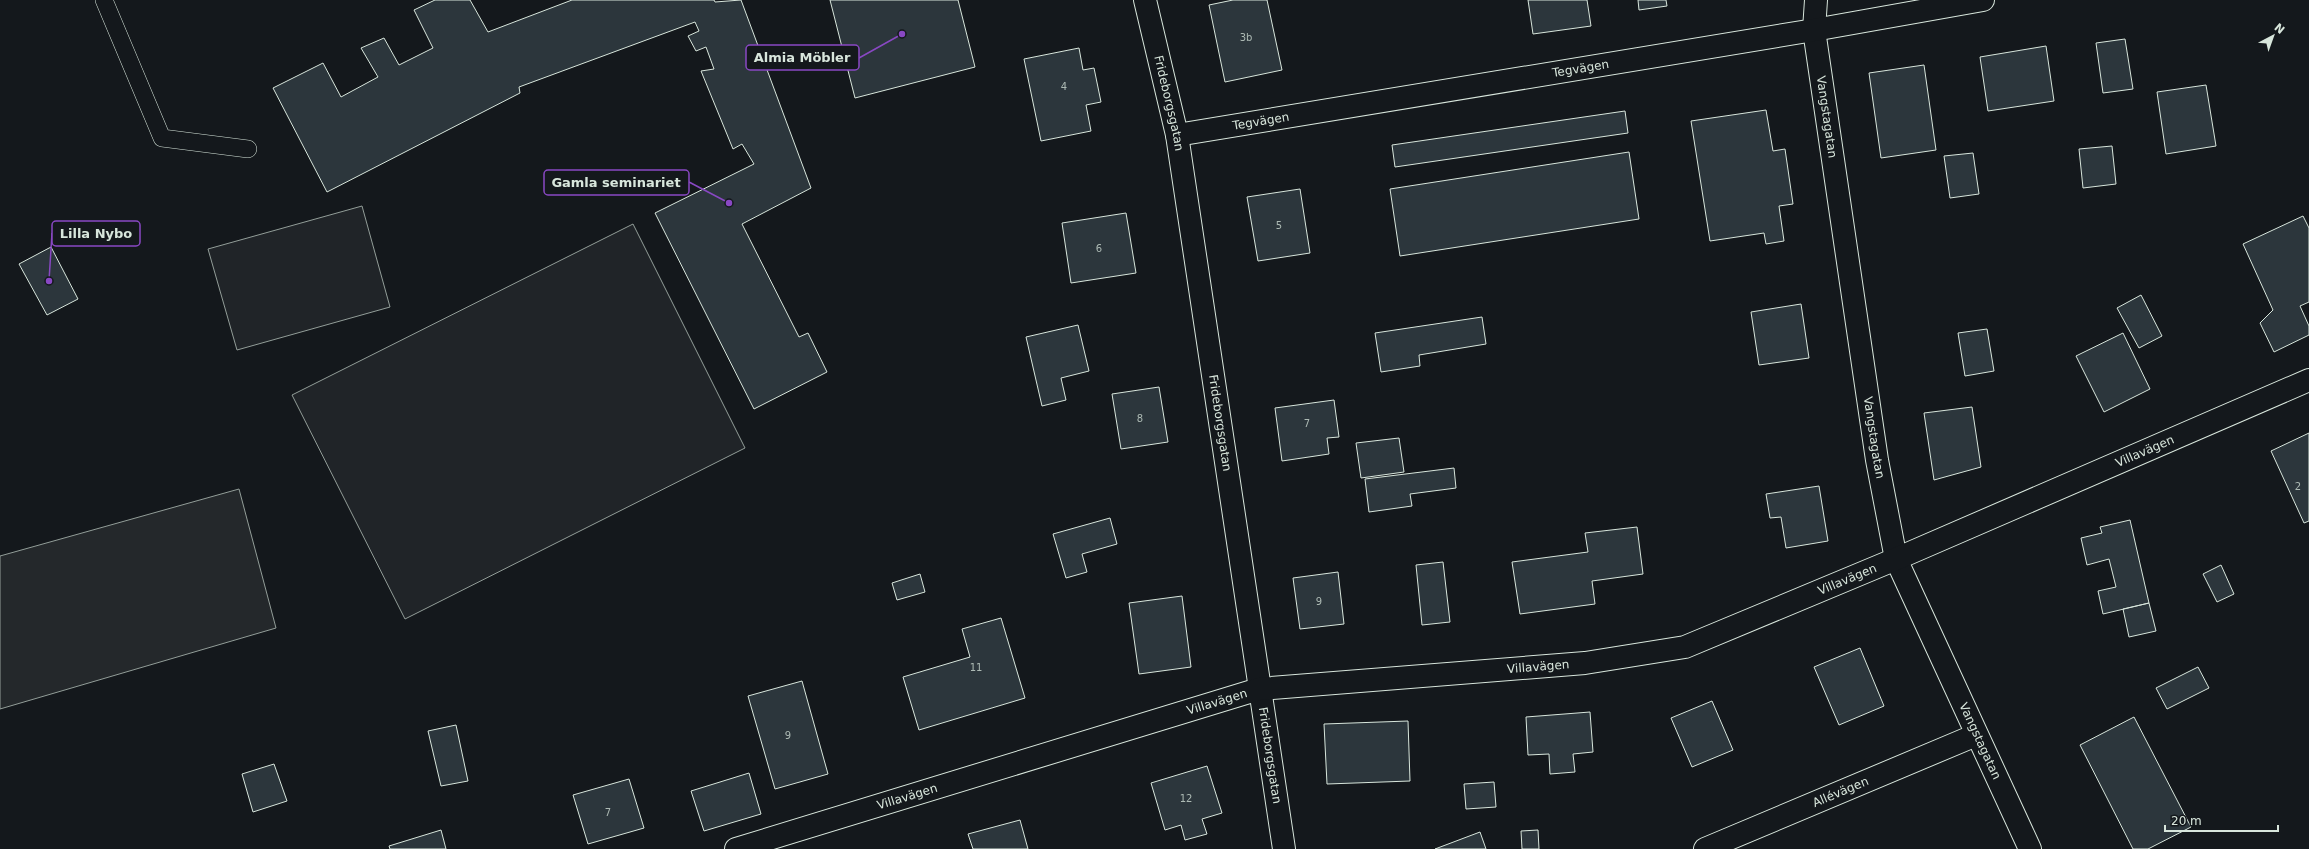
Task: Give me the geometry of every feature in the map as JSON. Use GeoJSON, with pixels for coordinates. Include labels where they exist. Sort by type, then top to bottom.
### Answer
{"type":"FeatureCollection","features":[{"type":"Feature","properties":{"kind":"street","name":"Frideborgsgatan"},"geometry":{"type":"LineString","coordinates":[[1145,0],[1177,135],[1284,849]]}},
{"type":"Feature","properties":{"kind":"street","name":"Vangstagatan"},"geometry":{"type":"LineString","coordinates":[[1816,0],[1814,30],[1877,460],[1896,559],[1976,735],[2030,849]]}},
{"type":"Feature","properties":{"kind":"street","name":"Tegvägen"},"geometry":{"type":"LineString","coordinates":[[1177,135],[1814,30],[1983,0]]}},
{"type":"Feature","properties":{"kind":"street","name":"Villavägen"},"geometry":{"type":"LineString","coordinates":[[736,849],[1259,689],[1585,663],[1685,646],[1896,559],[2309,380]]}},
{"type":"Feature","properties":{"kind":"street","name":"Allévägen"},"geometry":{"type":"LineString","coordinates":[[1705,849],[1976,735]]}},
{"type":"Feature","properties":{"kind":"lane"},"geometry":{"type":"LineString","coordinates":[[104,0],[162,138],[248,149]]}},
{"type":"Feature","properties":{"kind":"shaded area"},"geometry":{"type":"Polygon","coordinates":[[[362,206],[390,307],[237,350],[208,249],[362,206]]]}},
{"type":"Feature","properties":{"kind":"shaded area"},"geometry":{"type":"Polygon","coordinates":[[[633,224],[745,448],[405,619],[292,395],[633,224]]]}},
{"type":"Feature","properties":{"kind":"shaded area"},"geometry":{"type":"Polygon","coordinates":[[[239,489],[276,628],[0,709],[0,556],[239,489]]]}},
{"type":"Feature","properties":{"kind":"building"},"geometry":{"type":"Polygon","coordinates":[[[435,0],[470,0],[488,32],[572,0],[714,0],[715,2],[741,0],[811,188],[742,224],[799,337],[808,333],[827,372],[754,409],[655,213],[754,164],[742,144],[733,149],[701,71],[714,69],[706,47],[696,51],[688,36],[699,31],[695,22],[519,87],[520,93],[327,192],[273,88],[323,63],[341,97],[378,77],[361,48],[384,38],[399,65],[433,48],[414,10],[435,0]]]}},
{"type":"Feature","properties":{"kind":"building"},"geometry":{"type":"Polygon","coordinates":[[[830,0],[958,0],[975,67],[855,98],[830,0]]]}},
{"type":"Feature","properties":{"kind":"building"},"geometry":{"type":"Polygon","coordinates":[[[1233,0],[1267,0],[1282,70],[1225,82],[1209,5],[1233,0]]]}},
{"type":"Feature","properties":{"kind":"building"},"geometry":{"type":"Polygon","coordinates":[[[1528,0],[1587,0],[1591,26],[1533,34],[1528,0]]]}},
{"type":"Feature","properties":{"kind":"building"},"geometry":{"type":"Polygon","coordinates":[[[1638,0],[1666,0],[1667,6],[1639,10],[1638,0]]]}},
{"type":"Feature","properties":{"kind":"building"},"geometry":{"type":"Polygon","coordinates":[[[2125,39],[2133,89],[2103,93],[2096,43],[2125,39]]]}},
{"type":"Feature","properties":{"kind":"building"},"geometry":{"type":"Polygon","coordinates":[[[2046,46],[2054,101],[1988,111],[1980,57],[2046,46]]]}},
{"type":"Feature","properties":{"kind":"building"},"geometry":{"type":"Polygon","coordinates":[[[1079,48],[1083,70],[1094,68],[1101,102],[1086,105],[1091,131],[1041,141],[1024,59],[1079,48]]]}},
{"type":"Feature","properties":{"kind":"building"},"geometry":{"type":"Polygon","coordinates":[[[1924,65],[1936,150],[1881,158],[1869,73],[1924,65]]]}},
{"type":"Feature","properties":{"kind":"building"},"geometry":{"type":"Polygon","coordinates":[[[2206,85],[2216,146],[2166,154],[2157,92],[2206,85]]]}},
{"type":"Feature","properties":{"kind":"building"},"geometry":{"type":"Polygon","coordinates":[[[1766,110],[1773,151],[1785,149],[1793,204],[1779,206],[1784,241],[1766,244],[1764,233],[1710,241],[1691,121],[1766,110]]]}},
{"type":"Feature","properties":{"kind":"building"},"geometry":{"type":"Polygon","coordinates":[[[1625,111],[1628,133],[1395,167],[1392,145],[1625,111]]]}},
{"type":"Feature","properties":{"kind":"building"},"geometry":{"type":"Polygon","coordinates":[[[2112,146],[2116,184],[2083,188],[2079,149],[2112,146]]]}},
{"type":"Feature","properties":{"kind":"building"},"geometry":{"type":"Polygon","coordinates":[[[1629,152],[1639,219],[1400,256],[1390,189],[1629,152]]]}},
{"type":"Feature","properties":{"kind":"building"},"geometry":{"type":"Polygon","coordinates":[[[1973,153],[1979,194],[1950,198],[1944,156],[1973,153]]]}},
{"type":"Feature","properties":{"kind":"building"},"geometry":{"type":"Polygon","coordinates":[[[1300,189],[1310,253],[1258,261],[1247,197],[1300,189]]]}},
{"type":"Feature","properties":{"kind":"building"},"geometry":{"type":"Polygon","coordinates":[[[1126,213],[1136,273],[1071,283],[1062,223],[1126,213]]]}},
{"type":"Feature","properties":{"kind":"building"},"geometry":{"type":"Polygon","coordinates":[[[2303,216],[2309,228],[2309,302],[2300,306],[2309,326],[2309,335],[2274,352],[2260,323],[2273,310],[2243,244],[2303,216]]]}},
{"type":"Feature","properties":{"kind":"building"},"geometry":{"type":"Polygon","coordinates":[[[51,247],[78,299],[47,315],[19,264],[51,247]]]}},
{"type":"Feature","properties":{"kind":"building"},"geometry":{"type":"Polygon","coordinates":[[[2141,295],[2162,336],[2139,348],[2117,308],[2141,295]]]}},
{"type":"Feature","properties":{"kind":"building"},"geometry":{"type":"Polygon","coordinates":[[[1801,304],[1809,358],[1759,365],[1751,312],[1801,304]]]}},
{"type":"Feature","properties":{"kind":"building"},"geometry":{"type":"Polygon","coordinates":[[[1482,317],[1486,344],[1419,355],[1420,366],[1381,372],[1375,333],[1482,317]]]}},
{"type":"Feature","properties":{"kind":"building"},"geometry":{"type":"Polygon","coordinates":[[[1078,325],[1089,371],[1061,378],[1066,400],[1042,406],[1026,337],[1078,325]]]}},
{"type":"Feature","properties":{"kind":"building"},"geometry":{"type":"Polygon","coordinates":[[[1987,329],[1994,371],[1965,376],[1958,333],[1987,329]]]}},
{"type":"Feature","properties":{"kind":"building"},"geometry":{"type":"Polygon","coordinates":[[[2123,333],[2150,389],[2104,412],[2076,356],[2123,333]]]}},
{"type":"Feature","properties":{"kind":"building"},"geometry":{"type":"Polygon","coordinates":[[[1159,387],[1168,442],[1121,449],[1112,394],[1159,387]]]}},
{"type":"Feature","properties":{"kind":"building"},"geometry":{"type":"Polygon","coordinates":[[[1334,400],[1339,437],[1327,438],[1329,454],[1282,461],[1275,408],[1334,400]]]}},
{"type":"Feature","properties":{"kind":"building"},"geometry":{"type":"Polygon","coordinates":[[[1972,407],[1981,467],[1934,480],[1924,413],[1972,407]]]}},
{"type":"Feature","properties":{"kind":"building"},"geometry":{"type":"Polygon","coordinates":[[[2309,433],[2309,521],[2304,523],[2271,451],[2309,433]]]}},
{"type":"Feature","properties":{"kind":"building"},"geometry":{"type":"Polygon","coordinates":[[[1399,438],[1404,472],[1361,478],[1356,443],[1399,438]]]}},
{"type":"Feature","properties":{"kind":"building"},"geometry":{"type":"Polygon","coordinates":[[[1454,468],[1456,488],[1410,494],[1412,506],[1369,512],[1365,479],[1454,468]]]}},
{"type":"Feature","properties":{"kind":"building"},"geometry":{"type":"Polygon","coordinates":[[[1819,486],[1828,541],[1786,548],[1781,517],[1770,518],[1766,494],[1819,486]]]}},
{"type":"Feature","properties":{"kind":"building"},"geometry":{"type":"Polygon","coordinates":[[[1110,518],[1117,544],[1082,554],[1087,572],[1066,578],[1053,534],[1110,518]]]}},
{"type":"Feature","properties":{"kind":"building"},"geometry":{"type":"Polygon","coordinates":[[[2130,520],[2149,603],[2103,614],[2098,591],[2116,587],[2109,559],[2087,565],[2081,538],[2102,533],[2100,527],[2130,520]]]}},
{"type":"Feature","properties":{"kind":"building"},"geometry":{"type":"Polygon","coordinates":[[[1637,527],[1643,574],[1592,581],[1595,604],[1520,614],[1512,562],[1588,552],[1585,533],[1637,527]]]}},
{"type":"Feature","properties":{"kind":"building"},"geometry":{"type":"Polygon","coordinates":[[[1443,562],[1450,622],[1422,625],[1416,565],[1443,562]]]}},
{"type":"Feature","properties":{"kind":"building"},"geometry":{"type":"Polygon","coordinates":[[[2221,565],[2234,594],[2217,602],[2203,574],[2221,565]]]}},
{"type":"Feature","properties":{"kind":"building"},"geometry":{"type":"Polygon","coordinates":[[[1338,572],[1344,624],[1300,629],[1293,578],[1338,572]]]}},
{"type":"Feature","properties":{"kind":"building"},"geometry":{"type":"Polygon","coordinates":[[[920,574],[925,592],[897,600],[892,583],[920,574]]]}},
{"type":"Feature","properties":{"kind":"building"},"geometry":{"type":"Polygon","coordinates":[[[1182,596],[1191,667],[1139,674],[1129,603],[1182,596]]]}},
{"type":"Feature","properties":{"kind":"building"},"geometry":{"type":"Polygon","coordinates":[[[2149,603],[2156,631],[2129,637],[2123,609],[2149,603]]]}},
{"type":"Feature","properties":{"kind":"building"},"geometry":{"type":"Polygon","coordinates":[[[1001,618],[1025,698],[919,730],[903,677],[970,657],[962,629],[1001,618]]]}},
{"type":"Feature","properties":{"kind":"building"},"geometry":{"type":"Polygon","coordinates":[[[1860,648],[1884,706],[1839,725],[1814,667],[1860,648]]]}},
{"type":"Feature","properties":{"kind":"building"},"geometry":{"type":"Polygon","coordinates":[[[2198,667],[2209,688],[2167,709],[2156,688],[2198,667]]]}},
{"type":"Feature","properties":{"kind":"building"},"geometry":{"type":"Polygon","coordinates":[[[802,681],[828,774],[775,789],[748,696],[802,681]]]}},
{"type":"Feature","properties":{"kind":"building"},"geometry":{"type":"Polygon","coordinates":[[[1712,701],[1733,750],[1692,767],[1671,718],[1712,701]]]}},
{"type":"Feature","properties":{"kind":"building"},"geometry":{"type":"Polygon","coordinates":[[[1590,712],[1593,752],[1573,754],[1575,772],[1550,774],[1549,754],[1528,755],[1526,717],[1590,712]]]}},
{"type":"Feature","properties":{"kind":"building"},"geometry":{"type":"Polygon","coordinates":[[[2134,717],[2191,827],[2148,849],[2133,849],[2080,745],[2134,717]]]}},
{"type":"Feature","properties":{"kind":"building"},"geometry":{"type":"Polygon","coordinates":[[[1408,721],[1410,781],[1327,784],[1324,724],[1408,721]]]}},
{"type":"Feature","properties":{"kind":"building"},"geometry":{"type":"Polygon","coordinates":[[[456,725],[468,781],[441,786],[428,731],[456,725]]]}},
{"type":"Feature","properties":{"kind":"building"},"geometry":{"type":"Polygon","coordinates":[[[274,764],[287,801],[253,812],[242,774],[274,764]]]}},
{"type":"Feature","properties":{"kind":"building"},"geometry":{"type":"Polygon","coordinates":[[[1207,766],[1222,813],[1202,819],[1207,834],[1185,840],[1181,825],[1165,830],[1151,783],[1207,766]]]}},
{"type":"Feature","properties":{"kind":"building"},"geometry":{"type":"Polygon","coordinates":[[[749,773],[761,814],[704,831],[691,791],[749,773]]]}},
{"type":"Feature","properties":{"kind":"building"},"geometry":{"type":"Polygon","coordinates":[[[629,779],[644,828],[588,844],[573,795],[629,779]]]}},
{"type":"Feature","properties":{"kind":"building"},"geometry":{"type":"Polygon","coordinates":[[[1494,782],[1496,807],[1466,809],[1464,784],[1494,782]]]}},
{"type":"Feature","properties":{"kind":"building"},"geometry":{"type":"Polygon","coordinates":[[[1020,820],[1028,849],[973,849],[968,834],[1020,820]]]}},
{"type":"Feature","properties":{"kind":"building"},"geometry":{"type":"Polygon","coordinates":[[[441,830],[446,849],[390,849],[389,846],[441,830]]]}},
{"type":"Feature","properties":{"kind":"building"},"geometry":{"type":"Polygon","coordinates":[[[1538,830],[1539,849],[1522,849],[1521,831],[1538,830]]]}},
{"type":"Feature","properties":{"kind":"building"},"geometry":{"type":"Polygon","coordinates":[[[1480,832],[1486,849],[1435,849],[1480,832]]]}},
{"type":"Feature","properties":{"kind":"place","name":"Almia Möbler"},"geometry":{"type":"Point","coordinates":[902,34]}},
{"type":"Feature","properties":{"kind":"place","name":"Gamla seminariet"},"geometry":{"type":"Point","coordinates":[729,203]}},
{"type":"Feature","properties":{"kind":"place","name":"Lilla Nybo"},"geometry":{"type":"Point","coordinates":[49,281]}}]}
